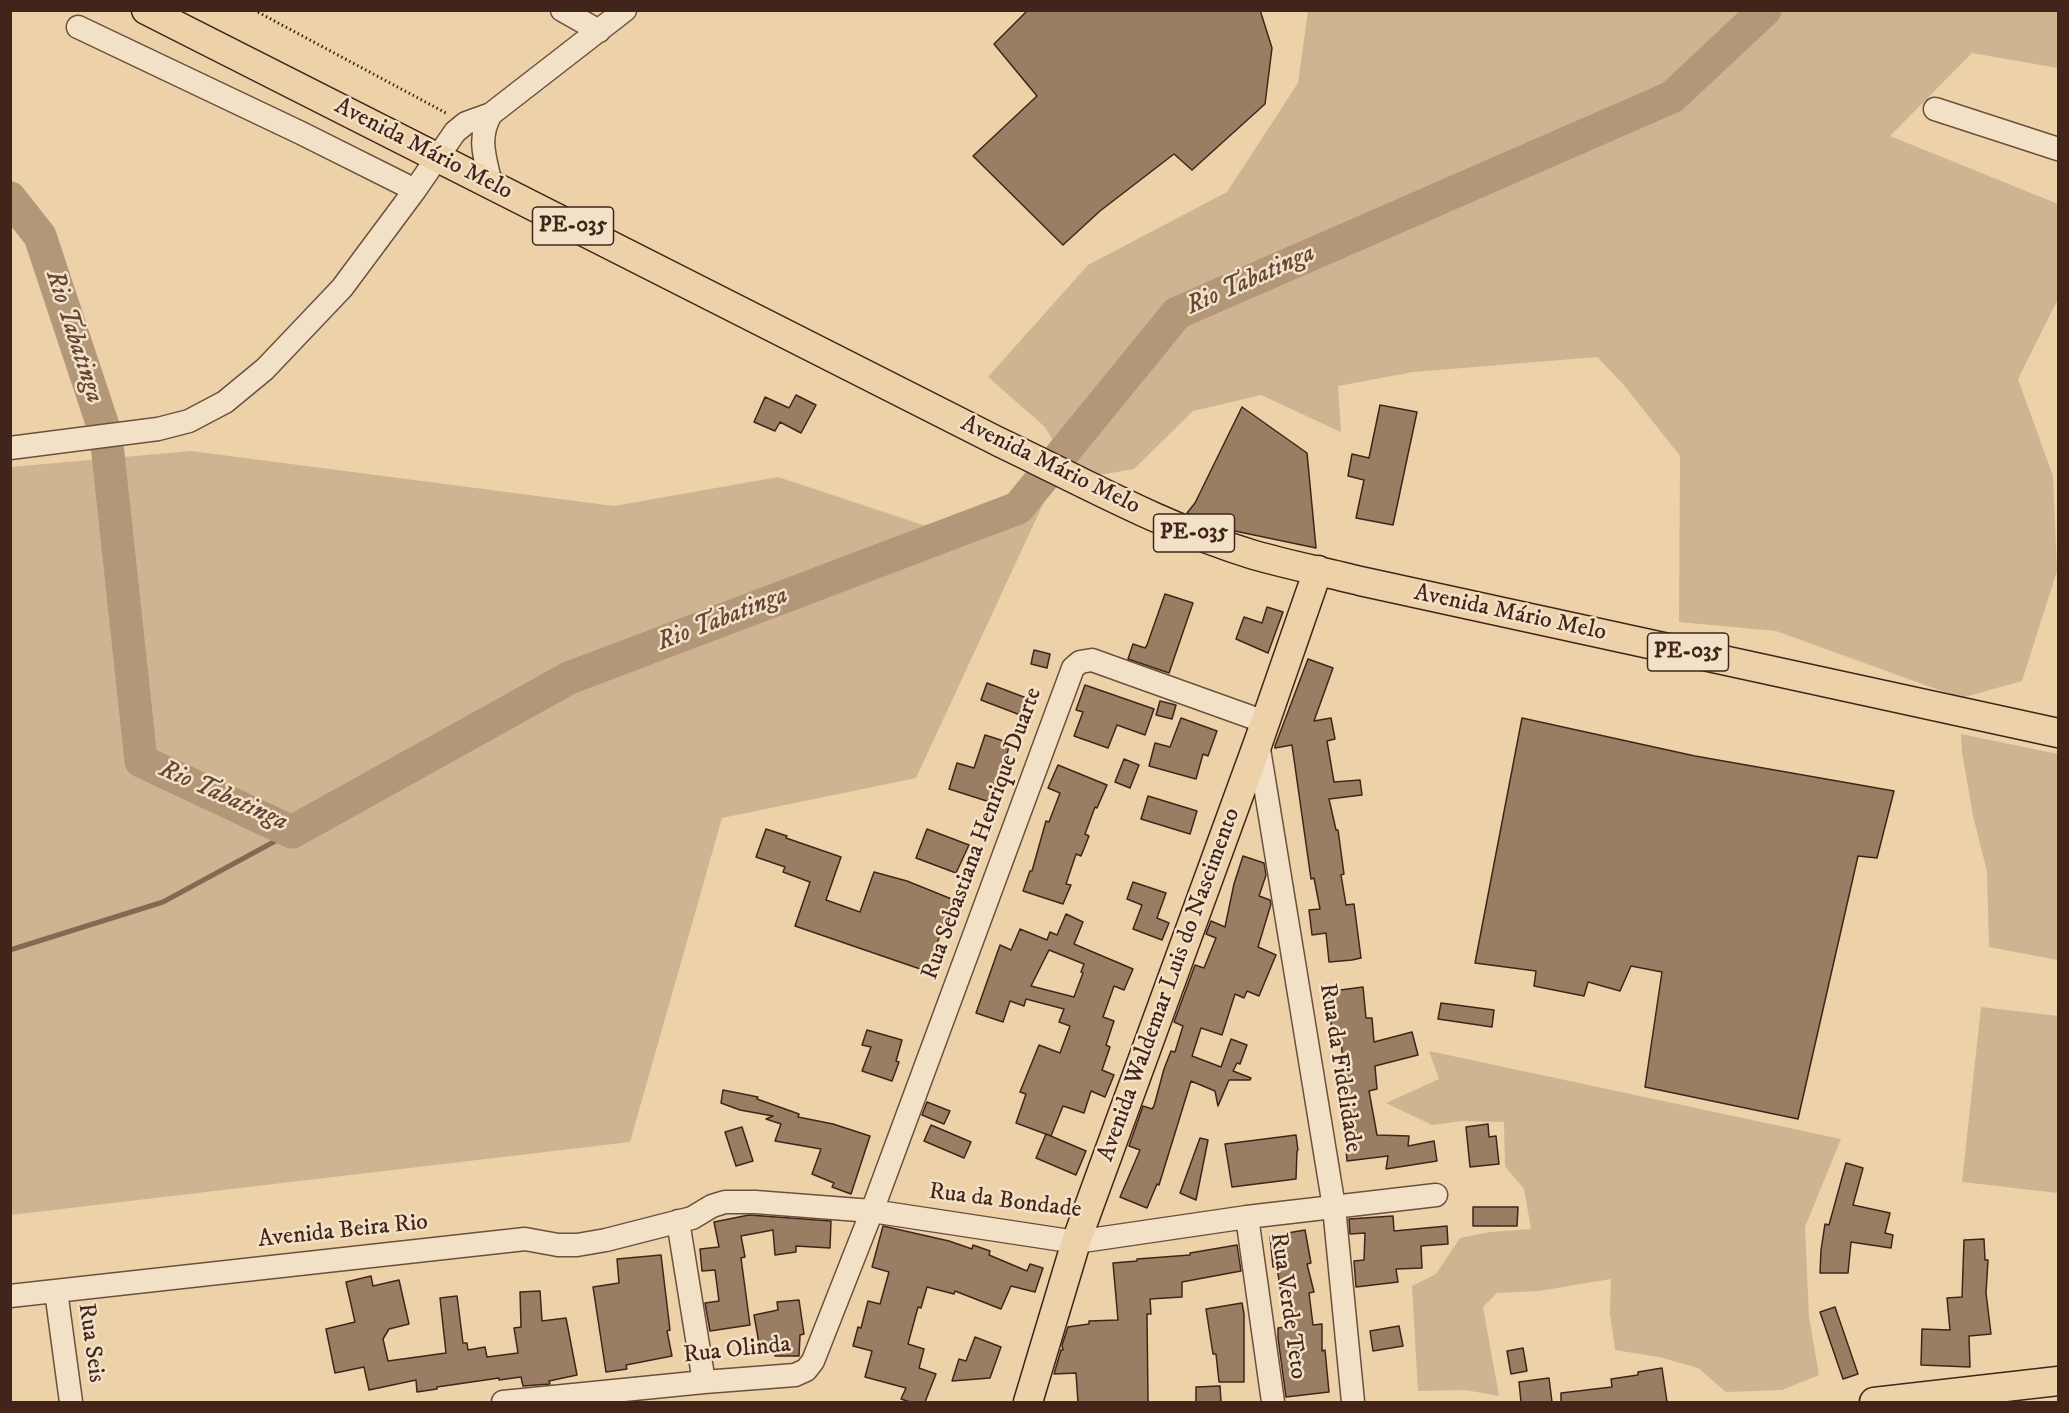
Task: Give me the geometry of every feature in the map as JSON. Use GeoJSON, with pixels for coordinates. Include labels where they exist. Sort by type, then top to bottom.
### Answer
{"type":"FeatureCollection","features":[{"type":"Feature","properties":{"kind":"main road","name":"Avenida Mário Melo"},"geometry":{"type":"LineString","coordinates":[[157,13],[999,442],[1122,502],[1201,536],[1254,555],[1318,570],[2058,733]]}},
{"type":"Feature","properties":{"kind":"main road","name":"Avenida Waldemar Luis do Nascimento"},"geometry":{"type":"LineString","coordinates":[[1028,1402],[1076,1242],[1262,733],[1318,570]]}},
{"type":"Feature","properties":{"kind":"main road"},"geometry":{"type":"LineString","coordinates":[[1874,1402],[2058,1381]]}},
{"type":"Feature","properties":{"kind":"street"},"geometry":{"type":"LineString","coordinates":[[562,10],[599,31]]}},
{"type":"Feature","properties":{"kind":"street"},"geometry":{"type":"LineString","coordinates":[[10,447],[158,429],[189,421],[225,402],[265,369],[342,288],[438,158],[454,132],[466,123],[491,114],[625,10]]}},
{"type":"Feature","properties":{"kind":"street"},"geometry":{"type":"LineString","coordinates":[[78,27],[415,190]]}},
{"type":"Feature","properties":{"kind":"street"},"geometry":{"type":"LineString","coordinates":[[1935,109],[2058,149]]}},
{"type":"Feature","properties":{"kind":"street"},"geometry":{"type":"LineString","coordinates":[[491,114],[484,126],[483,138],[491,184]]}},
{"type":"Feature","properties":{"kind":"street","name":"Rua Sebastiana Henrique Duarte"},"geometry":{"type":"LineString","coordinates":[[872,1211],[1073,668],[1080,662],[1092,660],[1262,733]]}},
{"type":"Feature","properties":{"kind":"street","name":"Rua da Fidelidade"},"geometry":{"type":"LineString","coordinates":[[1262,733],[1334,1207],[1353,1402]]}},
{"type":"Feature","properties":{"kind":"street","name":"Rua da Bondade"},"geometry":{"type":"LineString","coordinates":[[678,1221],[692,1218],[712,1206],[725,1202],[755,1202],[872,1211],[1076,1242],[1248,1217],[1436,1195]]}},
{"type":"Feature","properties":{"kind":"street","name":"Rua Olinda"},"geometry":{"type":"LineString","coordinates":[[503,1402],[795,1375],[806,1370],[813,1361],[872,1211]]}},
{"type":"Feature","properties":{"kind":"street","name":"Rua Verde Teto"},"geometry":{"type":"LineString","coordinates":[[1248,1217],[1273,1402]]}},
{"type":"Feature","properties":{"kind":"street"},"geometry":{"type":"LineString","coordinates":[[678,1221],[704,1382]]}},
{"type":"Feature","properties":{"kind":"street","name":"Avenida Beira Rio"},"geometry":{"type":"LineString","coordinates":[[10,1296],[525,1239],[558,1245],[577,1245],[606,1240],[678,1221]]}},
{"type":"Feature","properties":{"kind":"street","name":"Rua Seis"},"geometry":{"type":"LineString","coordinates":[[56,1291],[71,1402]]}},
{"type":"Feature","properties":{"kind":"path"},"geometry":{"type":"LineString","coordinates":[[254,10],[466,123]]}},
{"type":"Feature","properties":{"kind":"shaded area"},"geometry":{"type":"Polygon","coordinates":[[[1308,11],[2058,11],[2058,68],[1972,53],[1890,136],[2058,204],[2058,299],[2018,379],[2053,476],[2057,571],[2022,681],[1961,698],[1776,631],[1679,622],[1680,456],[1624,385],[1597,357],[1413,372],[1338,386],[1341,432],[1261,395],[1193,411],[1134,469],[1076,479],[1045,427],[988,377],[1088,265],[1227,192],[1298,83],[1308,11]]]}},
{"type":"Feature","properties":{"kind":"shaded area"},"geometry":{"type":"Polygon","coordinates":[[[191,451],[614,506],[778,477],[923,525],[1044,502],[916,778],[722,818],[630,1142],[11,1215],[11,467],[191,451]]]}},
{"type":"Feature","properties":{"kind":"shaded area"},"geometry":{"type":"Polygon","coordinates":[[[1961,734],[2058,754],[2058,960],[1989,947],[1987,871],[1973,816],[1961,734]]]}},
{"type":"Feature","properties":{"kind":"shaded area"},"geometry":{"type":"Polygon","coordinates":[[[1981,1007],[2058,1016],[2058,1193],[1962,1182],[1981,1007]]]}},
{"type":"Feature","properties":{"kind":"shaded area"},"geometry":{"type":"Polygon","coordinates":[[[1429,1051],[1841,1139],[1805,1227],[1809,1317],[1819,1375],[1782,1390],[1726,1392],[1698,1368],[1659,1357],[1615,1350],[1610,1313],[1611,1279],[1539,1291],[1497,1293],[1483,1307],[1499,1396],[1465,1390],[1418,1391],[1412,1286],[1436,1274],[1460,1238],[1490,1232],[1531,1229],[1524,1189],[1505,1166],[1504,1122],[1463,1121],[1432,1125],[1386,1103],[1439,1079],[1429,1051]]]}},
{"type":"Feature","properties":{"kind":"building"},"geometry":{"type":"Polygon","coordinates":[[[1028,10],[1260,10],[1272,48],[1265,104],[1192,170],[1174,154],[1100,211],[1063,245],[973,156],[1037,96],[994,44],[1028,10]]]}},
{"type":"Feature","properties":{"kind":"building"},"geometry":{"type":"Polygon","coordinates":[[[796,395],[816,405],[801,433],[780,422],[775,431],[754,422],[765,397],[789,408],[796,395]]]}},
{"type":"Feature","properties":{"kind":"building"},"geometry":{"type":"Polygon","coordinates":[[[1380,405],[1417,412],[1393,525],[1356,518],[1364,480],[1348,476],[1352,454],[1369,458],[1380,405]]]}},
{"type":"Feature","properties":{"kind":"building"},"geometry":{"type":"Polygon","coordinates":[[[1242,407],[1307,453],[1316,548],[1230,530],[1187,513],[1195,503],[1242,407]]]}},
{"type":"Feature","properties":{"kind":"building"},"geometry":{"type":"Polygon","coordinates":[[[1165,594],[1193,603],[1169,673],[1128,659],[1133,644],[1145,648],[1147,645],[1165,594]]]}},
{"type":"Feature","properties":{"kind":"building"},"geometry":{"type":"Polygon","coordinates":[[[1267,607],[1283,612],[1268,653],[1236,639],[1244,617],[1262,623],[1267,607]]]}},
{"type":"Feature","properties":{"kind":"building"},"geometry":{"type":"Polygon","coordinates":[[[1034,650],[1050,654],[1047,668],[1031,664],[1034,650]]]}},
{"type":"Feature","properties":{"kind":"building"},"geometry":{"type":"Polygon","coordinates":[[[1308,659],[1333,668],[1314,721],[1331,718],[1335,739],[1327,741],[1334,782],[1360,780],[1362,795],[1329,799],[1336,830],[1338,830],[1346,905],[1354,904],[1361,958],[1352,960],[1329,962],[1326,933],[1312,935],[1309,910],[1320,909],[1314,878],[1311,879],[1292,745],[1275,748],[1308,659]]]}},
{"type":"Feature","properties":{"kind":"building"},"geometry":{"type":"Polygon","coordinates":[[[987,683],[1029,699],[1023,716],[981,700],[987,683]]]}},
{"type":"Feature","properties":{"kind":"building"},"geometry":{"type":"Polygon","coordinates":[[[1085,685],[1154,709],[1145,735],[1117,725],[1108,748],[1074,736],[1083,712],[1076,710],[1085,685]]]}},
{"type":"Feature","properties":{"kind":"building"},"geometry":{"type":"Polygon","coordinates":[[[1160,701],[1176,705],[1172,719],[1156,715],[1160,701]]]}},
{"type":"Feature","properties":{"kind":"building"},"geometry":{"type":"Polygon","coordinates":[[[1181,718],[1217,731],[1208,756],[1203,754],[1196,779],[1149,766],[1155,743],[1170,747],[1181,718]]]}},
{"type":"Feature","properties":{"kind":"building"},"geometry":{"type":"Polygon","coordinates":[[[1522,718],[1695,756],[1894,791],[1877,858],[1858,856],[1798,1119],[1645,1087],[1662,972],[1631,966],[1620,991],[1588,982],[1584,996],[1534,986],[1536,971],[1475,963],[1522,718]]]}},
{"type":"Feature","properties":{"kind":"building"},"geometry":{"type":"Polygon","coordinates":[[[985,735],[1010,743],[993,803],[949,789],[957,763],[974,768],[985,735]]]}},
{"type":"Feature","properties":{"kind":"building"},"geometry":{"type":"Polygon","coordinates":[[[1124,759],[1139,765],[1130,788],[1115,782],[1124,759]]]}},
{"type":"Feature","properties":{"kind":"building"},"geometry":{"type":"Polygon","coordinates":[[[1058,765],[1107,785],[1097,808],[1095,807],[1085,834],[1089,836],[1081,856],[1076,854],[1066,884],[1071,885],[1063,904],[1023,891],[1030,871],[1032,871],[1046,821],[1049,822],[1060,793],[1048,788],[1058,765]]]}},
{"type":"Feature","properties":{"kind":"building"},"geometry":{"type":"Polygon","coordinates":[[[1148,796],[1197,811],[1190,834],[1141,819],[1148,796]]]}},
{"type":"Feature","properties":{"kind":"building"},"geometry":{"type":"Polygon","coordinates":[[[766,829],[841,857],[826,900],[860,912],[874,872],[907,881],[954,900],[926,971],[795,926],[810,882],[783,872],[785,867],[756,857],[766,829]]]}},
{"type":"Feature","properties":{"kind":"building"},"geometry":{"type":"Polygon","coordinates":[[[927,829],[969,845],[956,873],[916,858],[927,829]]]}},
{"type":"Feature","properties":{"kind":"building"},"geometry":{"type":"Polygon","coordinates":[[[1243,856],[1264,863],[1266,875],[1259,896],[1270,900],[1271,904],[1258,947],[1276,955],[1259,996],[1247,991],[1244,998],[1235,994],[1222,1035],[1201,1028],[1192,1056],[1221,1067],[1231,1039],[1247,1045],[1240,1064],[1237,1063],[1233,1071],[1251,1078],[1250,1080],[1229,1080],[1218,1106],[1215,1091],[1191,1081],[1159,1185],[1157,1184],[1147,1208],[1120,1197],[1140,1150],[1129,1146],[1143,1106],[1152,1109],[1154,1106],[1171,1051],[1175,1052],[1183,1026],[1174,1022],[1195,965],[1204,968],[1216,938],[1206,934],[1211,921],[1225,927],[1234,884],[1243,856]]]}},
{"type":"Feature","properties":{"kind":"building"},"geometry":{"type":"Polygon","coordinates":[[[1133,882],[1166,893],[1157,918],[1169,923],[1162,940],[1133,929],[1142,905],[1127,899],[1133,882]]]}},
{"type":"Feature","properties":{"kind":"building"},"geometry":{"type":"Polygon","coordinates":[[[1066,914],[1083,922],[1074,944],[1133,969],[1124,990],[1114,986],[1103,1017],[1114,1021],[1106,1045],[1110,1047],[1102,1070],[1114,1075],[1105,1097],[1091,1091],[1084,1113],[1063,1106],[1051,1136],[1016,1123],[1026,1094],[1020,1092],[1039,1045],[1060,1053],[1070,1026],[1059,1022],[1064,1009],[1026,999],[1024,1006],[1010,1001],[1003,1022],[976,1013],[1000,945],[1011,950],[1020,929],[1047,940],[1050,932],[1057,935],[1066,914]],[[1049,950],[1031,986],[1074,997],[1084,964],[1049,950]]]}},
{"type":"Feature","properties":{"kind":"building"},"geometry":{"type":"Polygon","coordinates":[[[1363,987],[1366,1018],[1372,1018],[1374,1042],[1412,1032],[1418,1055],[1375,1066],[1377,1089],[1369,1091],[1377,1135],[1409,1136],[1408,1146],[1434,1141],[1437,1161],[1386,1169],[1388,1156],[1347,1161],[1345,1134],[1348,1134],[1342,1100],[1346,1100],[1341,1039],[1333,1040],[1325,992],[1363,987]]]}},
{"type":"Feature","properties":{"kind":"building"},"geometry":{"type":"Polygon","coordinates":[[[1441,1003],[1494,1010],[1492,1027],[1438,1019],[1441,1003]]]}},
{"type":"Feature","properties":{"kind":"building"},"geometry":{"type":"Polygon","coordinates":[[[867,1030],[902,1040],[896,1061],[899,1062],[892,1081],[862,1071],[871,1047],[862,1045],[867,1030]]]}},
{"type":"Feature","properties":{"kind":"building"},"geometry":{"type":"Polygon","coordinates":[[[723,1090],[758,1097],[757,1099],[799,1114],[798,1117],[833,1124],[870,1136],[851,1194],[832,1187],[834,1183],[812,1174],[821,1149],[775,1141],[781,1124],[766,1119],[773,1116],[740,1110],[721,1103],[723,1090]]]}},
{"type":"Feature","properties":{"kind":"building"},"geometry":{"type":"Polygon","coordinates":[[[927,1102],[950,1111],[944,1124],[922,1115],[927,1102]]]}},
{"type":"Feature","properties":{"kind":"building"},"geometry":{"type":"Polygon","coordinates":[[[1488,1124],[1489,1137],[1496,1136],[1499,1164],[1470,1167],[1466,1127],[1488,1124]]]}},
{"type":"Feature","properties":{"kind":"building"},"geometry":{"type":"Polygon","coordinates":[[[931,1125],[971,1142],[964,1158],[924,1141],[931,1125]]]}},
{"type":"Feature","properties":{"kind":"building"},"geometry":{"type":"Polygon","coordinates":[[[742,1127],[753,1161],[736,1166],[725,1132],[742,1127]]]}},
{"type":"Feature","properties":{"kind":"building"},"geometry":{"type":"Polygon","coordinates":[[[1046,1134],[1086,1151],[1076,1175],[1036,1158],[1046,1134]]]}},
{"type":"Feature","properties":{"kind":"building"},"geometry":{"type":"Polygon","coordinates":[[[1296,1135],[1298,1150],[1296,1179],[1232,1187],[1225,1144],[1296,1135]]]}},
{"type":"Feature","properties":{"kind":"building"},"geometry":{"type":"Polygon","coordinates":[[[1200,1138],[1208,1140],[1196,1200],[1180,1193],[1200,1138]]]}},
{"type":"Feature","properties":{"kind":"building"},"geometry":{"type":"Polygon","coordinates":[[[1846,1163],[1863,1168],[1853,1205],[1890,1213],[1885,1233],[1893,1235],[1891,1248],[1851,1242],[1848,1273],[1820,1273],[1825,1224],[1829,1225],[1846,1163]]]}},
{"type":"Feature","properties":{"kind":"building"},"geometry":{"type":"Polygon","coordinates":[[[1473,1207],[1518,1207],[1517,1226],[1473,1226],[1473,1207]]]}},
{"type":"Feature","properties":{"kind":"building"},"geometry":{"type":"Polygon","coordinates":[[[749,1215],[831,1221],[830,1248],[796,1246],[796,1252],[775,1255],[773,1230],[741,1236],[745,1257],[741,1258],[750,1325],[710,1331],[705,1303],[719,1301],[715,1270],[702,1271],[700,1249],[719,1247],[714,1222],[749,1215]]]}},
{"type":"Feature","properties":{"kind":"building"},"geometry":{"type":"Polygon","coordinates":[[[1393,1216],[1394,1231],[1447,1226],[1448,1244],[1421,1246],[1422,1268],[1396,1269],[1398,1282],[1356,1287],[1354,1261],[1364,1260],[1365,1233],[1350,1234],[1349,1219],[1393,1216]]]}},
{"type":"Feature","properties":{"kind":"building"},"geometry":{"type":"Polygon","coordinates":[[[883,1226],[949,1241],[972,1249],[973,1245],[990,1251],[989,1255],[1027,1271],[1030,1264],[1043,1268],[1035,1292],[1011,1286],[1001,1309],[955,1291],[954,1294],[927,1287],[921,1308],[918,1307],[908,1344],[924,1349],[919,1368],[936,1374],[925,1402],[910,1402],[901,1399],[906,1388],[865,1377],[872,1351],[853,1346],[858,1327],[861,1328],[868,1301],[880,1304],[889,1272],[872,1267],[883,1226]]]}},
{"type":"Feature","properties":{"kind":"building"},"geometry":{"type":"Polygon","coordinates":[[[1305,1230],[1311,1263],[1307,1264],[1314,1292],[1309,1293],[1313,1325],[1322,1324],[1322,1351],[1325,1350],[1329,1392],[1286,1397],[1278,1328],[1286,1327],[1277,1267],[1273,1267],[1270,1236],[1305,1230]]]}},
{"type":"Feature","properties":{"kind":"building"},"geometry":{"type":"Polygon","coordinates":[[[1984,1239],[1985,1260],[1988,1260],[1986,1293],[1991,1334],[1969,1336],[1970,1367],[1921,1365],[1922,1329],[1950,1330],[1947,1298],[1962,1297],[1964,1240],[1984,1239]]]}},
{"type":"Feature","properties":{"kind":"building"},"geometry":{"type":"Polygon","coordinates":[[[1237,1245],[1241,1271],[1182,1282],[1182,1297],[1150,1299],[1151,1314],[1147,1314],[1148,1402],[1078,1402],[1076,1373],[1054,1374],[1068,1327],[1089,1324],[1089,1321],[1118,1320],[1113,1263],[1190,1255],[1190,1253],[1237,1245]]]}},
{"type":"Feature","properties":{"kind":"building"},"geometry":{"type":"Polygon","coordinates":[[[661,1255],[670,1330],[667,1331],[672,1356],[626,1365],[627,1369],[606,1372],[593,1287],[619,1283],[617,1259],[661,1255]]]}},
{"type":"Feature","properties":{"kind":"building"},"geometry":{"type":"Polygon","coordinates":[[[371,1276],[373,1286],[399,1280],[409,1324],[389,1329],[383,1339],[388,1361],[446,1353],[440,1298],[457,1296],[463,1343],[467,1343],[468,1350],[485,1347],[487,1357],[518,1353],[514,1328],[521,1327],[520,1292],[540,1291],[542,1321],[566,1318],[577,1375],[549,1381],[550,1384],[523,1386],[521,1377],[499,1380],[499,1378],[417,1392],[416,1380],[369,1390],[364,1367],[335,1373],[326,1329],[355,1322],[346,1282],[371,1276]]]}},
{"type":"Feature","properties":{"kind":"building"},"geometry":{"type":"Polygon","coordinates":[[[799,1300],[804,1334],[800,1335],[799,1356],[775,1356],[775,1346],[760,1349],[754,1315],[778,1310],[777,1302],[799,1300]]]}},
{"type":"Feature","properties":{"kind":"building"},"geometry":{"type":"Polygon","coordinates":[[[1242,1303],[1244,1382],[1219,1382],[1216,1354],[1213,1354],[1206,1309],[1242,1303]]]}},
{"type":"Feature","properties":{"kind":"building"},"geometry":{"type":"Polygon","coordinates":[[[1835,1307],[1858,1374],[1843,1379],[1820,1312],[1835,1307]]]}},
{"type":"Feature","properties":{"kind":"building"},"geometry":{"type":"Polygon","coordinates":[[[1399,1326],[1403,1346],[1373,1351],[1370,1331],[1399,1326]]]}},
{"type":"Feature","properties":{"kind":"building"},"geometry":{"type":"Polygon","coordinates":[[[975,1337],[1001,1347],[990,1378],[952,1381],[959,1359],[966,1361],[975,1337]]]}},
{"type":"Feature","properties":{"kind":"building"},"geometry":{"type":"Polygon","coordinates":[[[1523,1348],[1527,1371],[1511,1374],[1507,1351],[1523,1348]]]}},
{"type":"Feature","properties":{"kind":"building"},"geometry":{"type":"Polygon","coordinates":[[[1662,1368],[1667,1402],[1561,1402],[1561,1393],[1612,1387],[1611,1379],[1662,1368]]]}},
{"type":"Feature","properties":{"kind":"building"},"geometry":{"type":"Polygon","coordinates":[[[1549,1378],[1552,1402],[1521,1402],[1519,1382],[1549,1378]]]}},
{"type":"Feature","properties":{"kind":"building"},"geometry":{"type":"Polygon","coordinates":[[[1220,1386],[1221,1402],[1196,1402],[1196,1387],[1220,1386]]]}},
{"type":"Feature","properties":{"kind":"waterway","name":"Rio Tabatinga"},"geometry":{"type":"LineString","coordinates":[[10,198],[40,236],[106,435],[141,761],[292,832],[569,678],[1018,508],[1177,313],[1672,97],[1765,10]]}},
{"type":"Feature","properties":{"kind":"waterway"},"geometry":{"type":"LineString","coordinates":[[10,950],[163,902],[292,832]]}}]}
